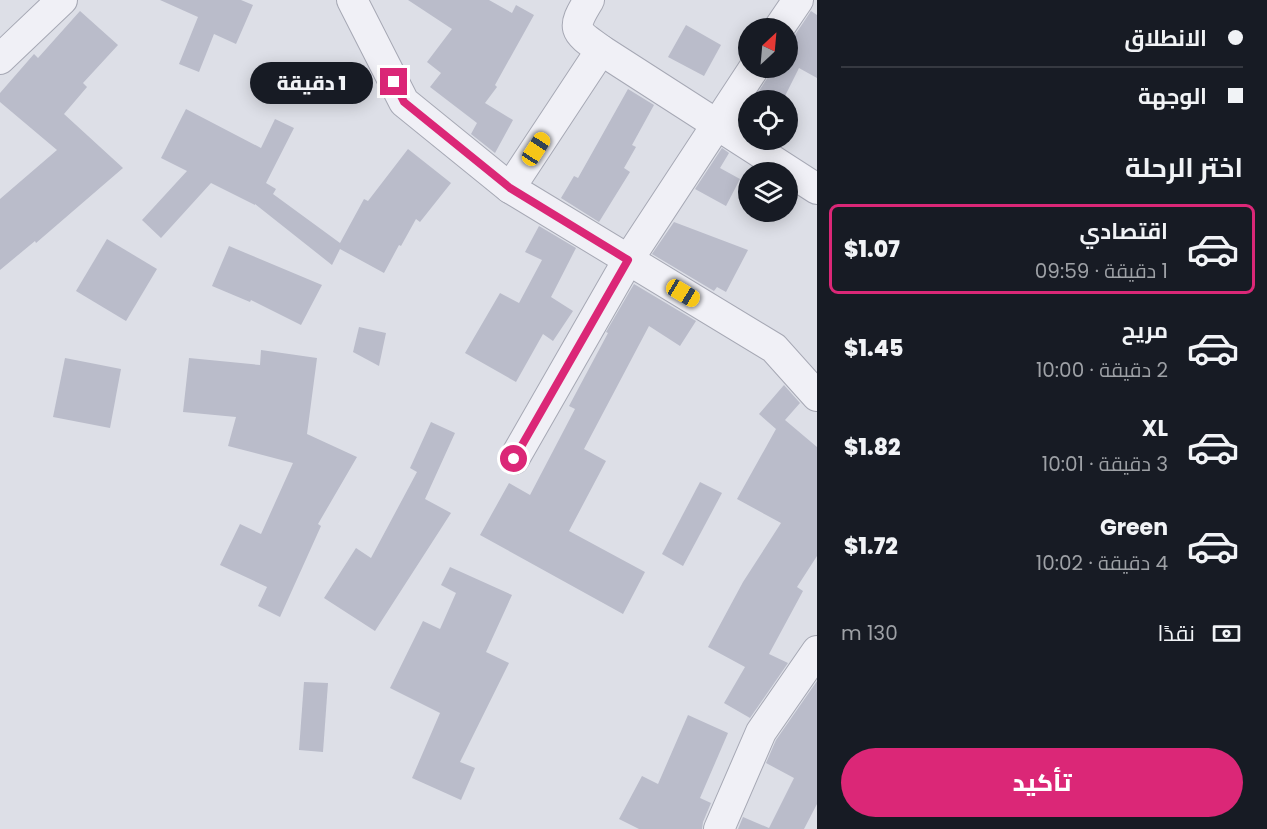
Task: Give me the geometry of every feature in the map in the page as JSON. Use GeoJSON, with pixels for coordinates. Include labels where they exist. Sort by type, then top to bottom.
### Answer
{"type":"FeatureCollection","features":[{"type":"Feature","properties":{"kind":"street"},"geometry":{"type":"LineString","coordinates":[[0,59],[62,0]]}},
{"type":"Feature","properties":{"kind":"street"},"geometry":{"type":"LineString","coordinates":[[352,0],[404,102],[510,188],[774,348],[817,396]]}},
{"type":"Feature","properties":{"kind":"street"},"geometry":{"type":"LineString","coordinates":[[589,0],[579,16],[577,27],[582,36],[600,50],[817,189]]}},
{"type":"Feature","properties":{"kind":"street"},"geometry":{"type":"LineString","coordinates":[[786,18],[798,0]]}},
{"type":"Feature","properties":{"kind":"street"},"geometry":{"type":"LineString","coordinates":[[510,188],[600,50]]}},
{"type":"Feature","properties":{"kind":"street"},"geometry":{"type":"LineString","coordinates":[[514,459],[628,260],[747,78]]}},
{"type":"Feature","properties":{"kind":"street"},"geometry":{"type":"LineString","coordinates":[[719,829],[761,732],[817,651]]}},
{"type":"Feature","properties":{"kind":"building"},"geometry":{"type":"Polygon","coordinates":[[[160,0],[241,0],[253,5],[236,44],[214,34],[199,72],[179,64],[198,17],[160,0]]]}},
{"type":"Feature","properties":{"kind":"building"},"geometry":{"type":"Polygon","coordinates":[[[408,0],[489,0],[512,13],[516,5],[534,15],[495,85],[497,87],[485,103],[513,120],[495,153],[471,134],[477,123],[430,87],[441,73],[427,62],[452,29],[408,0]]]}},
{"type":"Feature","properties":{"kind":"building"},"geometry":{"type":"Polygon","coordinates":[[[80,11],[118,45],[83,83],[87,87],[64,114],[123,168],[36,243],[35,241],[0,270],[0,199],[57,150],[0,102],[0,93],[34,54],[38,58],[80,11]]]}},
{"type":"Feature","properties":{"kind":"building"},"geometry":{"type":"Polygon","coordinates":[[[811,11],[817,15],[817,78],[799,68],[798,70],[798,30],[811,11]]]}},
{"type":"Feature","properties":{"kind":"building"},"geometry":{"type":"Polygon","coordinates":[[[686,25],[721,45],[704,76],[668,57],[686,25]]]}},
{"type":"Feature","properties":{"kind":"building"},"geometry":{"type":"Polygon","coordinates":[[[767,78],[794,78],[788,90],[760,90],[767,78]]]}},
{"type":"Feature","properties":{"kind":"building"},"geometry":{"type":"Polygon","coordinates":[[[628,89],[654,105],[632,145],[636,147],[624,168],[630,172],[599,222],[561,198],[574,176],[578,178],[628,89]]]}},
{"type":"Feature","properties":{"kind":"building"},"geometry":{"type":"Polygon","coordinates":[[[186,109],[261,148],[275,119],[294,128],[266,183],[276,189],[273,194],[340,243],[364,199],[368,201],[408,149],[451,183],[420,222],[416,219],[384,273],[340,249],[332,265],[255,204],[211,183],[161,238],[142,220],[187,171],[161,158],[186,109]]]}},
{"type":"Feature","properties":{"kind":"building"},"geometry":{"type":"Polygon","coordinates":[[[722,148],[729,153],[720,168],[738,178],[738,183],[726,206],[695,189],[722,148]]]}},
{"type":"Feature","properties":{"kind":"building"},"geometry":{"type":"Polygon","coordinates":[[[674,222],[748,250],[726,292],[717,287],[714,291],[652,254],[674,222]]]}},
{"type":"Feature","properties":{"kind":"building"},"geometry":{"type":"Polygon","coordinates":[[[539,226],[576,248],[551,297],[573,311],[553,341],[543,334],[516,382],[465,353],[500,293],[519,303],[542,260],[525,252],[539,226]]]}},
{"type":"Feature","properties":{"kind":"building"},"geometry":{"type":"Polygon","coordinates":[[[107,239],[157,269],[126,321],[76,291],[107,239]]]}},
{"type":"Feature","properties":{"kind":"building"},"geometry":{"type":"Polygon","coordinates":[[[229,246],[322,285],[301,325],[251,300],[250,302],[212,286],[229,246]]]}},
{"type":"Feature","properties":{"kind":"building"},"geometry":{"type":"Polygon","coordinates":[[[634,284],[696,321],[680,346],[649,326],[584,449],[606,461],[569,531],[645,572],[623,614],[480,535],[509,483],[530,495],[575,409],[569,406],[608,333],[606,332],[634,284]]]}},
{"type":"Feature","properties":{"kind":"building"},"geometry":{"type":"Polygon","coordinates":[[[359,327],[386,333],[379,366],[353,352],[359,327]]]}},
{"type":"Feature","properties":{"kind":"building"},"geometry":{"type":"Polygon","coordinates":[[[261,350],[317,358],[307,434],[357,457],[318,524],[321,526],[280,617],[258,606],[267,587],[220,565],[240,524],[261,534],[293,463],[228,446],[236,417],[183,412],[189,358],[260,365],[261,350]]]}},
{"type":"Feature","properties":{"kind":"building"},"geometry":{"type":"Polygon","coordinates":[[[65,358],[121,369],[110,428],[53,417],[65,358]]]}},
{"type":"Feature","properties":{"kind":"building"},"geometry":{"type":"Polygon","coordinates":[[[784,385],[800,403],[785,420],[817,447],[817,556],[797,587],[803,591],[769,654],[788,663],[750,718],[724,703],[745,667],[708,647],[743,582],[781,523],[737,499],[776,429],[759,414],[784,385]]]}},
{"type":"Feature","properties":{"kind":"building"},"geometry":{"type":"Polygon","coordinates":[[[431,422],[455,433],[425,499],[451,513],[375,631],[324,598],[356,548],[371,558],[417,472],[410,468],[431,422]]]}},
{"type":"Feature","properties":{"kind":"building"},"geometry":{"type":"Polygon","coordinates":[[[700,482],[722,493],[683,566],[662,554],[700,482]]]}},
{"type":"Feature","properties":{"kind":"building"},"geometry":{"type":"Polygon","coordinates":[[[450,567],[512,595],[486,652],[509,663],[460,762],[475,768],[461,800],[412,778],[440,713],[390,688],[423,621],[440,629],[456,593],[441,585],[450,567]]]}},
{"type":"Feature","properties":{"kind":"building"},"geometry":{"type":"Polygon","coordinates":[[[817,681],[817,804],[804,829],[738,829],[743,817],[769,828],[794,778],[766,763],[776,740],[817,681]]]}},
{"type":"Feature","properties":{"kind":"building"},"geometry":{"type":"Polygon","coordinates":[[[304,682],[328,683],[323,752],[299,750],[304,682]]]}},
{"type":"Feature","properties":{"kind":"building"},"geometry":{"type":"Polygon","coordinates":[[[688,715],[728,733],[700,798],[711,803],[702,829],[639,829],[619,819],[642,776],[658,784],[688,715]]]}},
{"type":"Feature","properties":{"kind":"route"},"geometry":{"type":"LineString","coordinates":[[394,82],[404,102],[510,188],[628,260],[514,459]]}}]}
